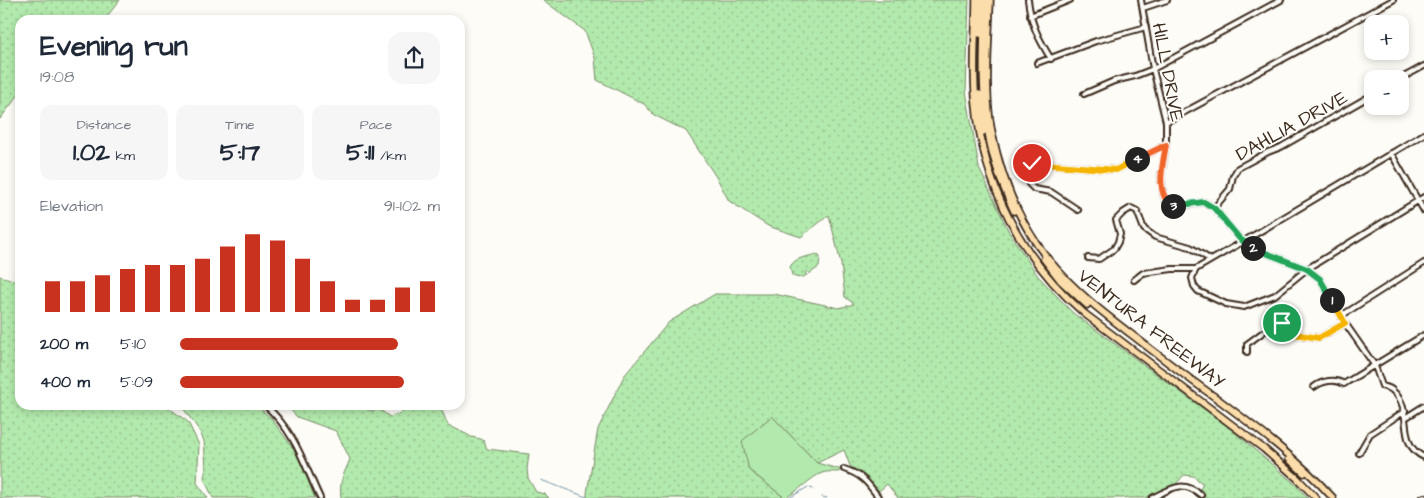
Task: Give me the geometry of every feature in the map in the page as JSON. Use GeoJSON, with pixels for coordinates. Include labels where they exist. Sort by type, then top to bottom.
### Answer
{"type":"FeatureCollection","features":[{"type":"Feature","properties":{"kind":"highway","name":"VENTURA FREEWAY"},"geometry":{"type":"LineString","coordinates":[[976,0],[975,100],[984,157],[1000,202],[1023,244],[1067,298],[1085,314],[1264,449],[1297,478],[1316,498]]}},
{"type":"Feature","properties":{"kind":"highway"},"geometry":{"type":"LineString","coordinates":[[980,0],[979,97],[988,155],[1006,207],[1037,259],[1038,264]]}},
{"type":"Feature","properties":{"kind":"highway"},"geometry":{"type":"LineString","coordinates":[[985,0],[984,86],[987,125],[991,146],[1009,200],[1037,250],[1061,280],[1083,302],[1265,439],[1307,476],[1328,498]]}},
{"type":"Feature","properties":{"kind":"highway","name":"VENTURA FREEWAY"},"geometry":{"type":"LineString","coordinates":[[990,0],[988,98],[992,128],[1005,178],[1032,237],[1062,276],[1093,306],[1271,439],[1299,463],[1333,498]]}},
{"type":"Feature","properties":{"kind":"highway"},"geometry":{"type":"LineString","coordinates":[[1167,375],[1178,380],[1253,436],[1283,460],[1321,498]]}},
{"type":"Feature","properties":{"kind":"street"},"geometry":{"type":"LineString","coordinates":[[1028,0],[1030,16],[1038,39],[1050,59]]}},
{"type":"Feature","properties":{"kind":"street"},"geometry":{"type":"LineString","coordinates":[[1030,16],[1070,0]]}},
{"type":"Feature","properties":{"kind":"street","name":"HILL DRIVE"},"geometry":{"type":"LineString","coordinates":[[1141,0],[1153,69],[1166,122],[1166,145],[1161,177],[1163,194],[1167,203],[1174,207],[1204,202],[1214,208]]}},
{"type":"Feature","properties":{"kind":"street"},"geometry":{"type":"LineString","coordinates":[[1143,8],[1167,0]]}},
{"type":"Feature","properties":{"kind":"street"},"geometry":{"type":"LineString","coordinates":[[1084,94],[1114,81],[1153,69],[1281,0]]}},
{"type":"Feature","properties":{"kind":"street"},"geometry":{"type":"LineString","coordinates":[[1166,122],[1394,0]]}},
{"type":"Feature","properties":{"kind":"street"},"geometry":{"type":"LineString","coordinates":[[1037,63],[1096,41],[1146,28]]}},
{"type":"Feature","properties":{"kind":"street"},"geometry":{"type":"LineString","coordinates":[[1409,75],[1424,66]]}},
{"type":"Feature","properties":{"kind":"street","name":"DAHLIA DRIVE"},"geometry":{"type":"LineString","coordinates":[[1214,208],[1230,189],[1233,176],[1238,168],[1281,147],[1364,100]]}},
{"type":"Feature","properties":{"kind":"street"},"geometry":{"type":"LineString","coordinates":[[1134,280],[1143,273],[1172,269],[1196,269],[1424,134]]}},
{"type":"Feature","properties":{"kind":"street"},"geometry":{"type":"LineString","coordinates":[[1078,210],[1050,192],[1034,189],[1029,184],[1029,173],[1032,163],[1116,170],[1166,145]]}},
{"type":"Feature","properties":{"kind":"street"},"geometry":{"type":"LineString","coordinates":[[1391,154],[1424,211]]}},
{"type":"Feature","properties":{"kind":"street"},"geometry":{"type":"LineString","coordinates":[[1196,269],[1192,278],[1194,286],[1198,291],[1226,304],[1244,307],[1275,295],[1307,269],[1424,196]]}},
{"type":"Feature","properties":{"kind":"street"},"geometry":{"type":"LineString","coordinates":[[1088,258],[1099,259],[1114,249],[1120,234],[1116,220],[1130,208],[1137,211],[1144,229],[1155,237],[1190,247],[1211,260]]}},
{"type":"Feature","properties":{"kind":"street"},"geometry":{"type":"LineString","coordinates":[[1214,208],[1244,242],[1253,248],[1307,269],[1320,279],[1345,323],[1375,366],[1382,386],[1393,390],[1402,403],[1410,445],[1418,454],[1424,457]]}},
{"type":"Feature","properties":{"kind":"street"},"geometry":{"type":"LineString","coordinates":[[1341,316],[1424,263]]}},
{"type":"Feature","properties":{"kind":"street"},"geometry":{"type":"LineString","coordinates":[[1246,352],[1247,344],[1274,324],[1282,323],[1294,334],[1319,338],[1345,323]]}},
{"type":"Feature","properties":{"kind":"street"},"geometry":{"type":"LineString","coordinates":[[1314,386],[1318,383],[1335,380],[1344,384],[1424,335]]}},
{"type":"Feature","properties":{"kind":"street"},"geometry":{"type":"LineString","coordinates":[[1405,418],[1424,406]]}},
{"type":"Feature","properties":{"kind":"street"},"geometry":{"type":"LineString","coordinates":[[270,410],[282,423],[295,442],[320,498]]}},
{"type":"Feature","properties":{"kind":"street"},"geometry":{"type":"LineString","coordinates":[[1359,452],[1370,434],[1405,411]]}},
{"type":"Feature","properties":{"kind":"street"},"geometry":{"type":"LineString","coordinates":[[844,469],[861,476],[879,498]]}},
{"type":"Feature","properties":{"kind":"street"},"geometry":{"type":"LineString","coordinates":[[1152,498],[1170,489],[1184,486],[1196,490],[1202,495]]}},
{"type":"Feature","properties":{"kind":"green space"},"geometry":{"type":"Polygon","coordinates":[[[0,0],[120,0],[108,15],[15,15],[15,100],[0,119],[0,0]]]}},
{"type":"Feature","properties":{"kind":"green space"},"geometry":{"type":"Polygon","coordinates":[[[543,0],[969,0],[966,91],[979,168],[1009,232],[1038,276],[1073,313],[1227,426],[1295,484],[1308,498],[1204,498],[1205,493],[1200,489],[1203,484],[1193,476],[1184,475],[1175,485],[1147,498],[898,498],[887,484],[879,491],[865,476],[850,466],[844,450],[817,463],[772,416],[749,470],[785,498],[587,498],[598,429],[624,376],[669,322],[715,294],[774,294],[839,308],[854,304],[845,297],[841,264],[829,215],[801,237],[768,226],[729,201],[718,180],[686,131],[654,115],[644,104],[597,80],[595,58],[585,31],[543,0]]]}},
{"type":"Feature","properties":{"kind":"green space"},"geometry":{"type":"Polygon","coordinates":[[[817,254],[820,257],[819,267],[809,274],[807,271],[805,273],[807,275],[803,277],[798,278],[792,275],[790,267],[795,261],[817,254]]]}},
{"type":"Feature","properties":{"kind":"green space"},"geometry":{"type":"Polygon","coordinates":[[[0,276],[15,280],[15,410],[172,410],[188,422],[199,445],[197,483],[208,498],[0,498],[0,276]]]}},
{"type":"Feature","properties":{"kind":"green space"},"geometry":{"type":"Polygon","coordinates":[[[184,410],[262,410],[271,418],[296,452],[315,498],[213,498],[204,478],[206,468],[204,441],[199,430],[184,410]]]}},
{"type":"Feature","properties":{"kind":"green space"},"geometry":{"type":"Polygon","coordinates":[[[291,410],[380,410],[390,417],[400,414],[403,410],[440,410],[448,425],[471,437],[481,439],[484,441],[487,449],[529,454],[528,478],[536,492],[545,494],[549,498],[341,498],[341,482],[350,459],[336,431],[297,417],[291,410]]]}},
{"type":"Feature","properties":{"kind":"green space"},"geometry":{"type":"Polygon","coordinates":[[[772,416],[817,463],[842,470],[838,472],[824,472],[785,498],[749,470],[742,441],[772,416]]]}},
{"type":"Feature","properties":{"kind":"waterway"},"geometry":{"type":"LineString","coordinates":[[541,480],[589,498]]}},
{"type":"Feature","properties":{"kind":"waterway"},"geometry":{"type":"LineString","coordinates":[[789,498],[808,487],[813,489]]}},
{"type":"Feature","properties":{"kind":"waterway"},"geometry":{"type":"LineString","coordinates":[[822,497],[827,498]]}},
{"type":"Feature","properties":{"kind":"route"},"geometry":{"type":"LineString","coordinates":[[1032,163],[1116,170],[1166,145],[1161,177],[1163,194],[1167,203],[1174,207],[1204,202],[1214,208],[1240,239],[1253,248],[1307,269],[1320,279],[1345,323],[1319,338],[1294,334],[1282,323]]}}]}
